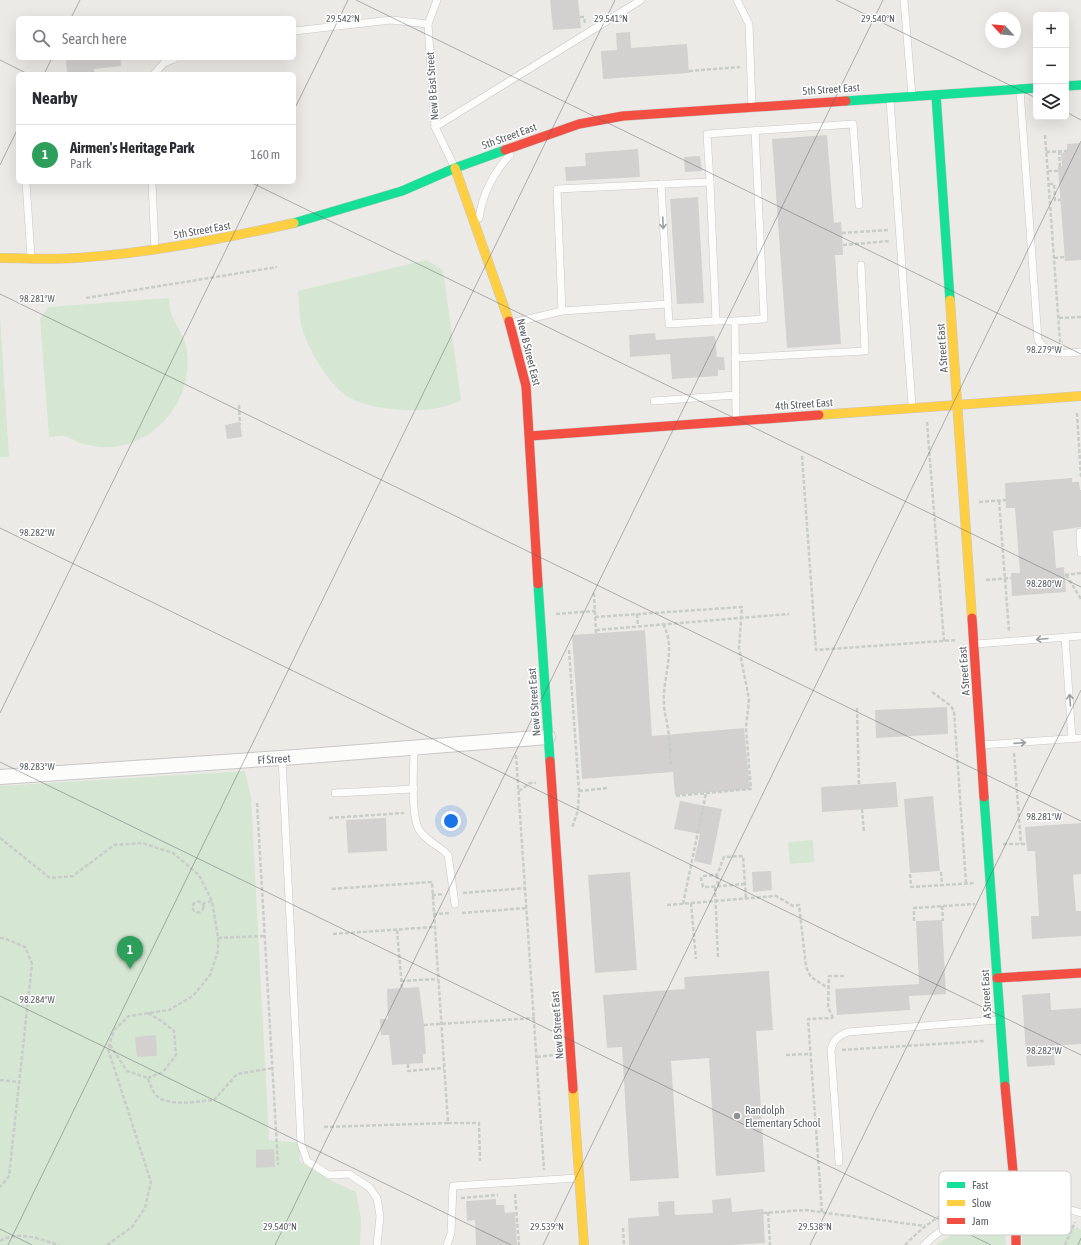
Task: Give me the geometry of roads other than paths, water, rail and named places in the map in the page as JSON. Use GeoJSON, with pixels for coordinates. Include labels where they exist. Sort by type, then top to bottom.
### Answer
{"type":"FeatureCollection","features":[{"type":"Feature","properties":{"kind":"street"},"geometry":{"type":"LineString","coordinates":[[1069,86],[1081,85]]}},
{"type":"Feature","properties":{"kind":"street","name":"5th Street East"},"geometry":{"type":"LineString","coordinates":[[0,258],[75,258],[154,250],[228,238],[307,220],[402,191],[455,168],[579,124],[623,116],[1033,88]]}},
{"type":"Feature","properties":{"kind":"street","name":"A Street East"},"geometry":{"type":"LineString","coordinates":[[936,95],[997,978],[994,1021],[1012,1171]]}},
{"type":"Feature","properties":{"kind":"street","name":"New B Street East"},"geometry":{"type":"LineString","coordinates":[[455,168],[510,324],[526,386],[548,737],[584,1245]]}},
{"type":"Feature","properties":{"kind":"street","name":"4th Street East"},"geometry":{"type":"LineString","coordinates":[[530,436],[1078,397]]}},
{"type":"Feature","properties":{"kind":"street","name":"Ff Street"},"geometry":{"type":"LineString","coordinates":[[0,777],[282,758],[548,737]]}},
{"type":"Feature","properties":{"kind":"street"},"geometry":{"type":"LineString","coordinates":[[997,978],[1081,973]]}},
{"type":"Feature","properties":{"kind":"lane","name":"New B East Street"},"geometry":{"type":"LineString","coordinates":[[437,0],[428,24],[435,127],[455,168]]}},
{"type":"Feature","properties":{"kind":"lane"},"geometry":{"type":"LineString","coordinates":[[435,127],[641,0]]}},
{"type":"Feature","properties":{"kind":"lane"},"geometry":{"type":"LineString","coordinates":[[737,0],[749,24],[752,107]]}},
{"type":"Feature","properties":{"kind":"lane"},"geometry":{"type":"LineString","coordinates":[[904,0],[912,96]]}},
{"type":"Feature","properties":{"kind":"lane"},"geometry":{"type":"LineString","coordinates":[[296,31],[391,20],[428,24]]}},
{"type":"Feature","properties":{"kind":"lane"},"geometry":{"type":"LineString","coordinates":[[156,72],[164,63],[171,60]]}},
{"type":"Feature","properties":{"kind":"lane"},"geometry":{"type":"LineString","coordinates":[[1020,89],[1038,340],[1042,347],[1053,353],[1081,352]]}},
{"type":"Feature","properties":{"kind":"lane"},"geometry":{"type":"LineString","coordinates":[[890,98],[912,409]]}},
{"type":"Feature","properties":{"kind":"lane"},"geometry":{"type":"LineString","coordinates":[[716,321],[710,182],[706,134],[853,124],[859,205]]}},
{"type":"Feature","properties":{"kind":"lane"},"geometry":{"type":"LineString","coordinates":[[661,184],[669,324],[764,319],[755,131]]}},
{"type":"Feature","properties":{"kind":"lane"},"geometry":{"type":"LineString","coordinates":[[477,230],[482,200],[489,184],[501,164],[518,146]]}},
{"type":"Feature","properties":{"kind":"lane"},"geometry":{"type":"LineString","coordinates":[[562,311],[557,189],[710,182]]}},
{"type":"Feature","properties":{"kind":"lane"},"geometry":{"type":"LineString","coordinates":[[26,184],[32,258]]}},
{"type":"Feature","properties":{"kind":"lane"},"geometry":{"type":"LineString","coordinates":[[152,184],[154,250]]}},
{"type":"Feature","properties":{"kind":"lane"},"geometry":{"type":"LineString","coordinates":[[735,358],[865,351],[861,266]]}},
{"type":"Feature","properties":{"kind":"lane"},"geometry":{"type":"LineString","coordinates":[[510,324],[562,311],[668,304]]}},
{"type":"Feature","properties":{"kind":"lane"},"geometry":{"type":"LineString","coordinates":[[735,321],[736,421]]}},
{"type":"Feature","properties":{"kind":"lane"},"geometry":{"type":"LineString","coordinates":[[654,401],[736,395]]}},
{"type":"Feature","properties":{"kind":"lane"},"geometry":{"type":"LineString","coordinates":[[1080,532],[1081,553]]}},
{"type":"Feature","properties":{"kind":"lane"},"geometry":{"type":"LineString","coordinates":[[974,642],[1081,636]]}},
{"type":"Feature","properties":{"kind":"lane"},"geometry":{"type":"LineString","coordinates":[[1065,637],[1072,739]]}},
{"type":"Feature","properties":{"kind":"lane"},"geometry":{"type":"LineString","coordinates":[[981,745],[1081,738]]}},
{"type":"Feature","properties":{"kind":"lane"},"geometry":{"type":"LineString","coordinates":[[414,748],[416,824],[426,838],[444,850],[448,855],[455,904]]}},
{"type":"Feature","properties":{"kind":"lane"},"geometry":{"type":"LineString","coordinates":[[282,758],[301,1143],[307,1161],[329,1175],[348,1174],[370,1187],[377,1198],[380,1216],[377,1245]]}},
{"type":"Feature","properties":{"kind":"lane"},"geometry":{"type":"LineString","coordinates":[[335,793],[414,789]]}},
{"type":"Feature","properties":{"kind":"lane"},"geometry":{"type":"LineString","coordinates":[[839,1162],[831,1050],[832,1043],[838,1036],[848,1032],[994,1021]]}},
{"type":"Feature","properties":{"kind":"lane"},"geometry":{"type":"LineString","coordinates":[[447,1245],[451,1232],[453,1186],[580,1178]]}},
{"type":"Feature","properties":{"kind":"lane"},"geometry":{"type":"LineString","coordinates":[[924,1245],[939,1233]]}},
{"type":"Feature","properties":{"kind":"place","name":"Airmen's Heritage Park"},"geometry":{"type":"Point","coordinates":[130,969]}},
{"type":"Feature","properties":{"kind":"place","name":"Randolph Elementary School"},"geometry":{"type":"Point","coordinates":[737,1116]}}]}
